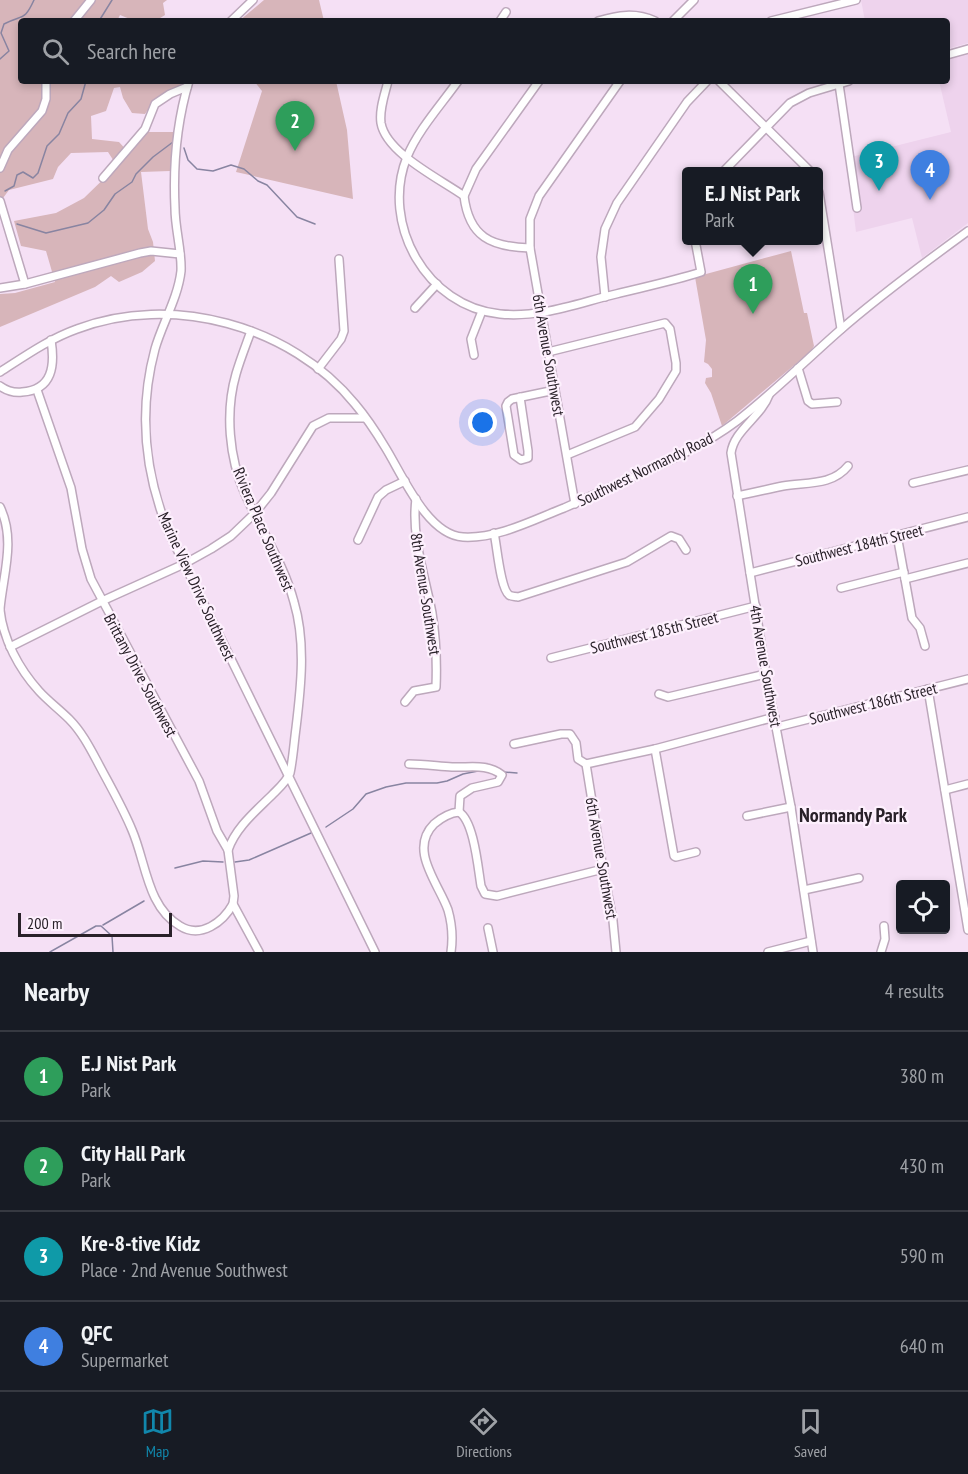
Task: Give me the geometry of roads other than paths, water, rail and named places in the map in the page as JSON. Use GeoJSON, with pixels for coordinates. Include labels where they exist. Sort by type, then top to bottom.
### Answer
{"type":"FeatureCollection","features":[{"type":"Feature","properties":{"kind":"street"},"geometry":{"type":"LineString","coordinates":[[76,18],[91,0]]}},
{"type":"Feature","properties":{"kind":"street"},"geometry":{"type":"LineString","coordinates":[[234,18],[253,0]]}},
{"type":"Feature","properties":{"kind":"street"},"geometry":{"type":"LineString","coordinates":[[677,18],[693,0]]}},
{"type":"Feature","properties":{"kind":"street"},"geometry":{"type":"LineString","coordinates":[[783,18],[856,0]]}},
{"type":"Feature","properties":{"kind":"street"},"geometry":{"type":"LineString","coordinates":[[502,18],[506,12]]}},
{"type":"Feature","properties":{"kind":"street"},"geometry":{"type":"LineString","coordinates":[[608,18],[619,15],[640,15],[648,18]]}},
{"type":"Feature","properties":{"kind":"street"},"geometry":{"type":"LineString","coordinates":[[950,54],[968,49]]}},
{"type":"Feature","properties":{"kind":"street"},"geometry":{"type":"LineString","coordinates":[[0,168],[8,150],[42,111],[46,84]]}},
{"type":"Feature","properties":{"kind":"street"},"geometry":{"type":"LineString","coordinates":[[103,178],[145,129],[155,104],[188,84]]}},
{"type":"Feature","properties":{"kind":"street","name":"Marine View Drive Southwest"},"geometry":{"type":"LineString","coordinates":[[188,84],[176,149],[175,210],[180,278],[150,371],[146,399],[146,444],[149,467],[160,512],[184,564],[375,952]]}},
{"type":"Feature","properties":{"kind":"street"},"geometry":{"type":"LineString","coordinates":[[387,84],[381,112],[381,124],[389,141],[407,158],[464,196]]}},
{"type":"Feature","properties":{"kind":"street"},"geometry":{"type":"LineString","coordinates":[[456,84],[407,158],[399,197],[403,227],[415,256],[437,284],[454,297],[482,311],[501,314],[542,314],[697,274],[701,272],[696,245]]}},
{"type":"Feature","properties":{"kind":"street"},"geometry":{"type":"LineString","coordinates":[[530,248],[509,248],[484,238],[466,212],[464,196],[476,169],[537,84]]}},
{"type":"Feature","properties":{"kind":"street","name":"6th Avenue Southwest"},"geometry":{"type":"LineString","coordinates":[[575,504],[530,248],[529,229],[533,207],[547,183],[618,84]]}},
{"type":"Feature","properties":{"kind":"street"},"geometry":{"type":"LineString","coordinates":[[605,297],[601,257],[605,229],[617,203],[687,102],[704,84]]}},
{"type":"Feature","properties":{"kind":"street"},"geometry":{"type":"LineString","coordinates":[[722,84],[807,167]]}},
{"type":"Feature","properties":{"kind":"street"},"geometry":{"type":"LineString","coordinates":[[727,167],[790,103],[839,84],[857,208]]}},
{"type":"Feature","properties":{"kind":"street"},"geometry":{"type":"LineString","coordinates":[[0,201],[25,284]]}},
{"type":"Feature","properties":{"kind":"street"},"geometry":{"type":"LineString","coordinates":[[823,217],[841,329]]}},
{"type":"Feature","properties":{"kind":"street","name":"Southwest Normandy Road"},"geometry":{"type":"LineString","coordinates":[[0,372],[51,340],[78,328],[125,317],[167,315],[196,317],[251,331],[281,345],[318,369],[353,401],[416,499],[444,531],[454,536],[465,537],[494,533],[575,504],[703,443],[737,421],[841,329],[968,231]]}},
{"type":"Feature","properties":{"kind":"street"},"geometry":{"type":"LineString","coordinates":[[0,288],[25,284],[140,253],[151,251],[180,254]]}},
{"type":"Feature","properties":{"kind":"street"},"geometry":{"type":"LineString","coordinates":[[318,369],[341,339],[344,331],[339,259]]}},
{"type":"Feature","properties":{"kind":"street"},"geometry":{"type":"LineString","coordinates":[[415,308],[437,284]]}},
{"type":"Feature","properties":{"kind":"street"},"geometry":{"type":"LineString","coordinates":[[474,355],[471,339],[482,311]]}},
{"type":"Feature","properties":{"kind":"street"},"geometry":{"type":"LineString","coordinates":[[548,351],[660,323],[668,325],[670,329],[676,371],[659,399],[635,427],[567,455]]}},
{"type":"Feature","properties":{"kind":"street","name":"Riviera Place Southwest"},"geometry":{"type":"LineString","coordinates":[[251,331],[236,375],[231,401],[231,432],[238,476],[285,575],[297,615],[301,688],[289,776]]}},
{"type":"Feature","properties":{"kind":"street"},"geometry":{"type":"LineString","coordinates":[[0,386],[16,393],[37,390],[50,376],[53,359],[51,340]]}},
{"type":"Feature","properties":{"kind":"street"},"geometry":{"type":"LineString","coordinates":[[798,368],[808,401],[812,404],[837,402]]}},
{"type":"Feature","properties":{"kind":"street","name":"Brittany Drive Southwest"},"geometry":{"type":"LineString","coordinates":[[37,390],[71,488],[87,569],[199,781],[217,831],[228,850],[233,904],[259,952]]}},
{"type":"Feature","properties":{"kind":"street"},"geometry":{"type":"LineString","coordinates":[[516,398],[528,451],[528,458],[521,460],[514,455],[506,406],[508,402],[516,398],[555,390]]}},
{"type":"Feature","properties":{"kind":"street","name":"4th Avenue Southwest"},"geometry":{"type":"LineString","coordinates":[[770,393],[760,411],[732,446],[731,460],[766,674],[791,807],[813,952]]}},
{"type":"Feature","properties":{"kind":"street"},"geometry":{"type":"LineString","coordinates":[[10,647],[102,601],[184,564],[231,536],[272,493],[313,426],[329,418],[365,418]]}},
{"type":"Feature","properties":{"kind":"street"},"geometry":{"type":"LineString","coordinates":[[737,496],[785,486],[816,483],[836,477],[848,466]]}},
{"type":"Feature","properties":{"kind":"street"},"geometry":{"type":"LineString","coordinates":[[913,483],[968,470]]}},
{"type":"Feature","properties":{"kind":"street"},"geometry":{"type":"LineString","coordinates":[[358,540],[378,497],[386,490],[405,481]]}},
{"type":"Feature","properties":{"kind":"street","name":"8th Avenue Southwest"},"geometry":{"type":"LineString","coordinates":[[405,702],[414,692],[436,687],[436,648],[432,615],[420,560],[414,510],[416,499]]}},
{"type":"Feature","properties":{"kind":"street"},"geometry":{"type":"LineString","coordinates":[[0,507],[7,529],[8,544],[0,609],[10,647],[37,690],[70,721],[85,739],[132,831],[153,893],[173,921],[189,930],[205,929],[222,920],[233,904]]}},
{"type":"Feature","properties":{"kind":"street","name":"Southwest 184th Street"},"geometry":{"type":"LineString","coordinates":[[750,573],[968,517]]}},
{"type":"Feature","properties":{"kind":"street"},"geometry":{"type":"LineString","coordinates":[[494,533],[504,586],[509,595],[518,597],[627,562],[671,536],[680,539],[686,550]]}},
{"type":"Feature","properties":{"kind":"street"},"geometry":{"type":"LineString","coordinates":[[897,535],[912,618],[920,628],[925,646]]}},
{"type":"Feature","properties":{"kind":"street"},"geometry":{"type":"LineString","coordinates":[[841,588],[968,563]]}},
{"type":"Feature","properties":{"kind":"street","name":"Southwest 185th Street"},"geometry":{"type":"LineString","coordinates":[[551,658],[756,606]]}},
{"type":"Feature","properties":{"kind":"street"},"geometry":{"type":"LineString","coordinates":[[659,694],[668,697],[766,674]]}},
{"type":"Feature","properties":{"kind":"street","name":"Southwest 186th Street"},"geometry":{"type":"LineString","coordinates":[[777,727],[968,679]]}},
{"type":"Feature","properties":{"kind":"street"},"geometry":{"type":"LineString","coordinates":[[928,689],[942,761],[968,930]]}},
{"type":"Feature","properties":{"kind":"street"},"geometry":{"type":"LineString","coordinates":[[586,764],[775,717]]}},
{"type":"Feature","properties":{"kind":"street","name":"6th Avenue Southwest"},"geometry":{"type":"LineString","coordinates":[[514,744],[561,734],[570,734],[576,743],[578,759],[586,764],[613,921],[616,952]]}},
{"type":"Feature","properties":{"kind":"street"},"geometry":{"type":"LineString","coordinates":[[655,748],[674,856],[696,852]]}},
{"type":"Feature","properties":{"kind":"street"},"geometry":{"type":"LineString","coordinates":[[409,764],[476,766],[496,770],[502,775],[498,782],[465,791],[460,796],[459,812]]}},
{"type":"Feature","properties":{"kind":"street"},"geometry":{"type":"LineString","coordinates":[[228,850],[232,838],[247,819],[289,776]]}},
{"type":"Feature","properties":{"kind":"street"},"geometry":{"type":"LineString","coordinates":[[945,790],[968,784]]}},
{"type":"Feature","properties":{"kind":"street"},"geometry":{"type":"LineString","coordinates":[[747,816],[791,807]]}},
{"type":"Feature","properties":{"kind":"street"},"geometry":{"type":"LineString","coordinates":[[459,812],[466,817],[470,827],[481,886],[485,894],[497,896],[603,869]]}},
{"type":"Feature","properties":{"kind":"street"},"geometry":{"type":"LineString","coordinates":[[451,952],[452,926],[427,865],[424,848],[428,833],[435,824],[442,818],[459,812]]}},
{"type":"Feature","properties":{"kind":"street"},"geometry":{"type":"LineString","coordinates":[[804,890],[859,878]]}},
{"type":"Feature","properties":{"kind":"street"},"geometry":{"type":"LineString","coordinates":[[881,952],[884,945],[884,926]]}},
{"type":"Feature","properties":{"kind":"street"},"geometry":{"type":"LineString","coordinates":[[488,928],[493,952]]}},
{"type":"Feature","properties":{"kind":"street"},"geometry":{"type":"LineString","coordinates":[[768,952],[811,941]]}},
{"type":"Feature","properties":{"kind":"waterway"},"geometry":{"type":"LineString","coordinates":[[0,59],[9,51],[1,33],[4,24],[25,15],[34,0]]}},
{"type":"Feature","properties":{"kind":"waterway"},"geometry":{"type":"LineString","coordinates":[[101,18],[112,0]]}},
{"type":"Feature","properties":{"kind":"waterway"},"geometry":{"type":"LineString","coordinates":[[5,191],[14,186],[17,175],[23,172],[33,178],[38,173],[47,146],[59,134],[68,113],[81,99],[85,84]]}},
{"type":"Feature","properties":{"kind":"waterway"},"geometry":{"type":"LineString","coordinates":[[17,224],[46,233],[88,223],[104,210],[115,194],[132,182],[136,174],[153,157],[173,142]]}},
{"type":"Feature","properties":{"kind":"waterway"},"geometry":{"type":"LineString","coordinates":[[184,148],[188,160],[197,169],[213,171],[231,165],[244,169],[258,181],[267,185],[297,217],[315,224]]}},
{"type":"Feature","properties":{"kind":"waterway"},"geometry":{"type":"LineString","coordinates":[[326,827],[353,809],[366,794],[406,783],[447,781],[463,774],[483,770]]}},
{"type":"Feature","properties":{"kind":"waterway"},"geometry":{"type":"LineString","coordinates":[[503,772],[517,773]]}},
{"type":"Feature","properties":{"kind":"waterway"},"geometry":{"type":"LineString","coordinates":[[235,862],[249,860],[311,833]]}},
{"type":"Feature","properties":{"kind":"waterway"},"geometry":{"type":"LineString","coordinates":[[175,868],[203,861],[223,862]]}},
{"type":"Feature","properties":{"kind":"waterway"},"geometry":{"type":"LineString","coordinates":[[103,925],[144,901]]}},
{"type":"Feature","properties":{"kind":"waterway"},"geometry":{"type":"LineString","coordinates":[[50,952],[96,926],[101,926],[112,936],[113,952]]}},
{"type":"Feature","properties":{"kind":"place","name":"City Hall Park"},"geometry":{"type":"Point","coordinates":[295,151]}},
{"type":"Feature","properties":{"kind":"place","name":"Kre-8-tive Kidz"},"geometry":{"type":"Point","coordinates":[879,191]}},
{"type":"Feature","properties":{"kind":"place","name":"QFC"},"geometry":{"type":"Point","coordinates":[930,200]}},
{"type":"Feature","properties":{"kind":"place","name":"E.J Nist Park"},"geometry":{"type":"Point","coordinates":[753,314]}},
{"type":"Feature","properties":{"kind":"district","name":"Normandy Park"},"geometry":{"type":"Point","coordinates":[853,815]}}]}
